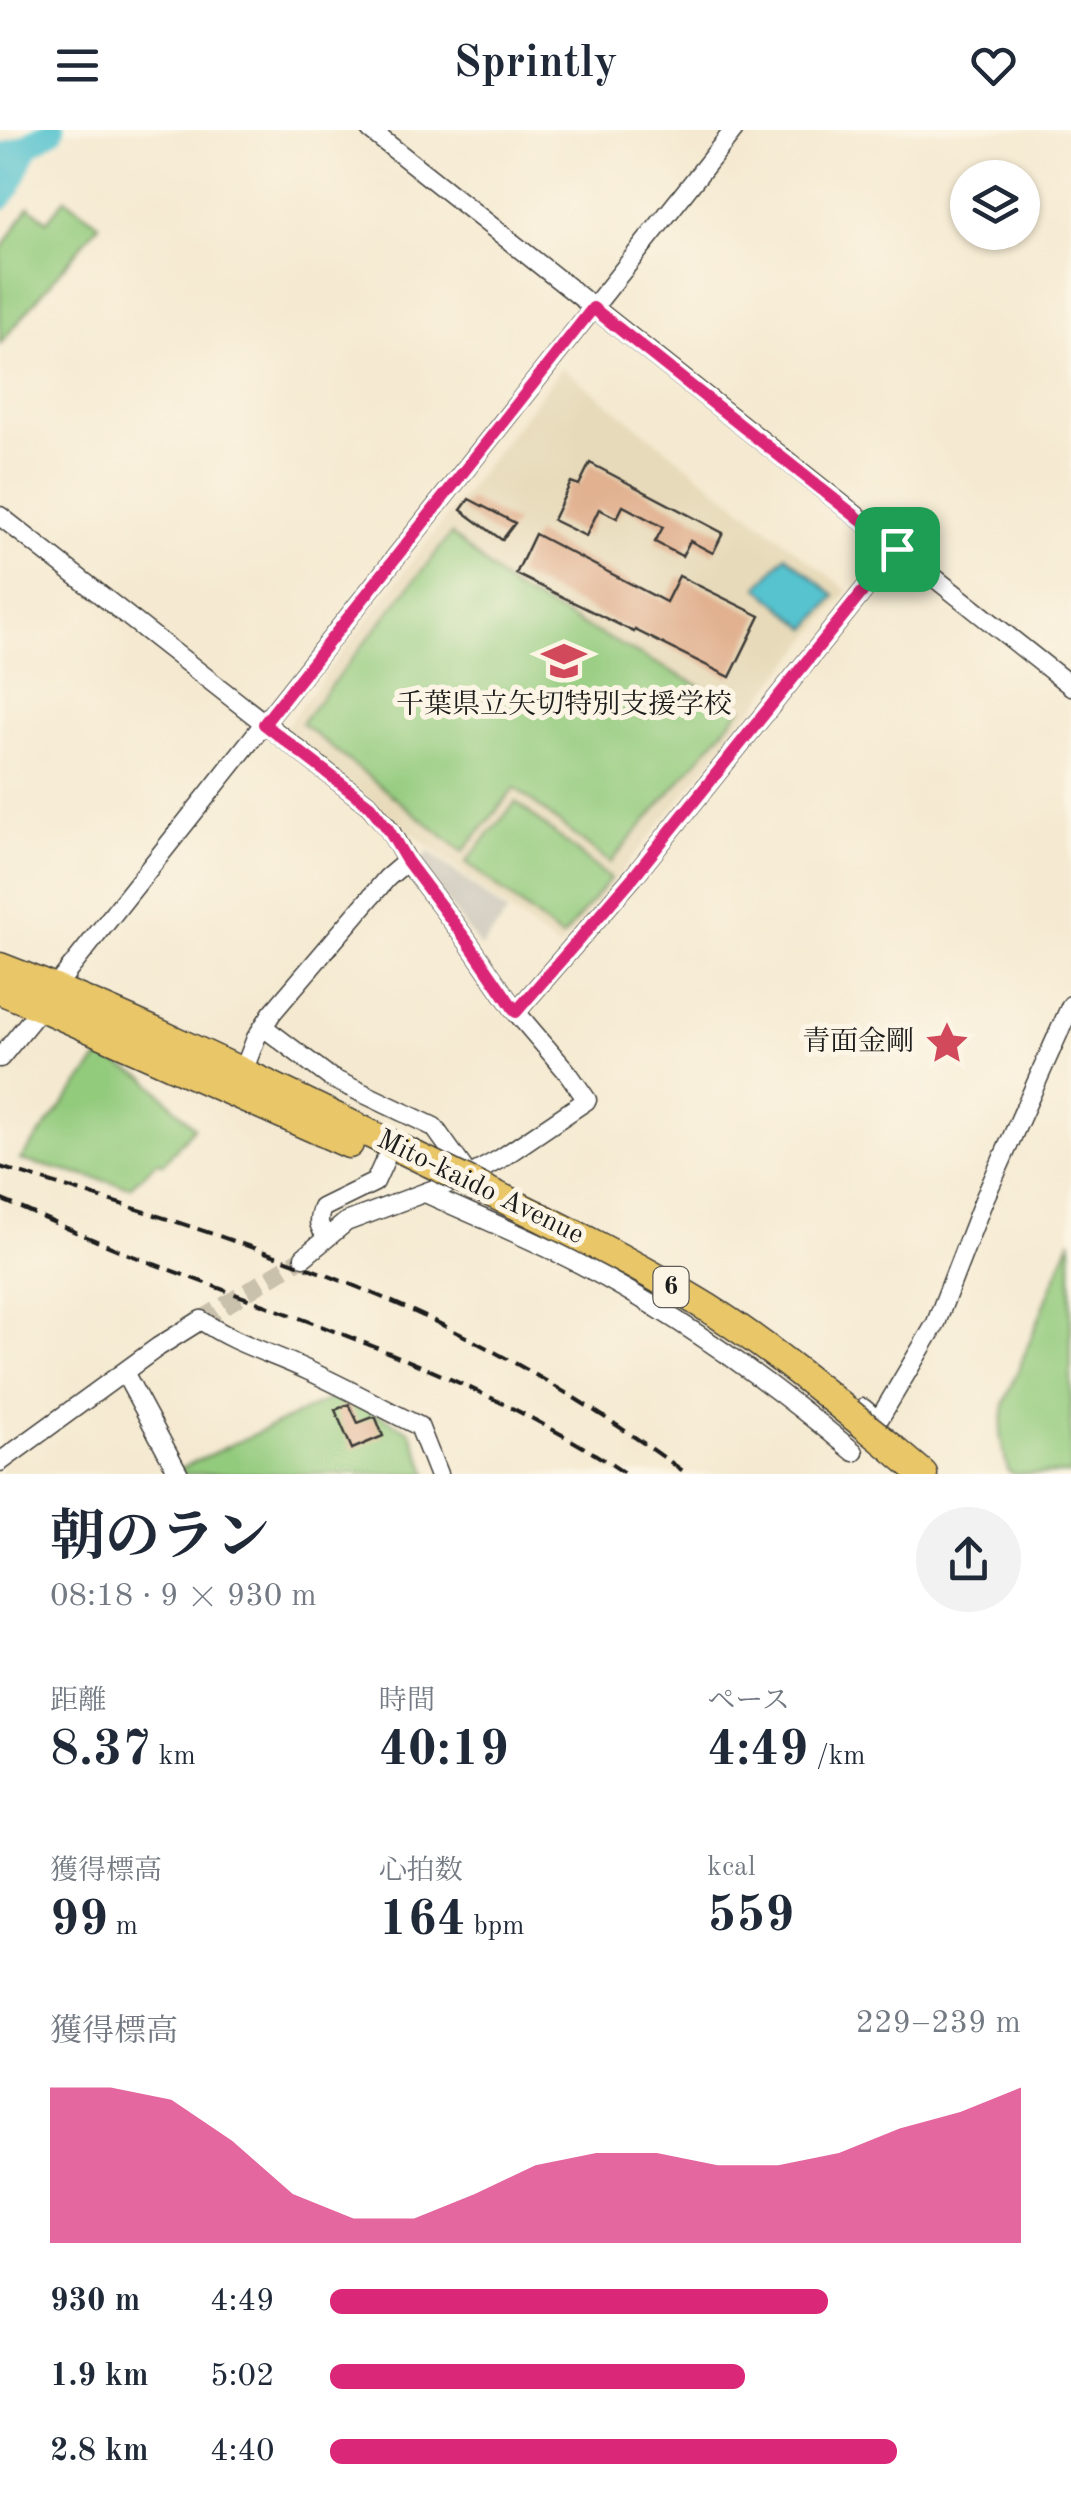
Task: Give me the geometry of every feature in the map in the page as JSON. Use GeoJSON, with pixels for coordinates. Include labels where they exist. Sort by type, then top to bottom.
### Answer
{"type":"FeatureCollection","features":[{"type":"Feature","properties":{"kind":"highway","name":"Mito-kaido Avenue"},"geometry":{"type":"LineString","coordinates":[[0,967],[243,1072],[426,1177]]}},
{"type":"Feature","properties":{"kind":"highway","name":"Mito-kaido Avenue"},"geometry":{"type":"LineString","coordinates":[[0,990],[385,1160],[627,1261],[710,1309],[791,1366],[881,1458],[923,1474]]}},
{"type":"Feature","properties":{"kind":"street"},"geometry":{"type":"LineString","coordinates":[[370,130],[1071,686]]}},
{"type":"Feature","properties":{"kind":"street"},"geometry":{"type":"LineString","coordinates":[[61,980],[734,130]]}},
{"type":"Feature","properties":{"kind":"street"},"geometry":{"type":"LineString","coordinates":[[0,516],[370,806],[516,1012],[587,1100],[500,1160],[472,1174],[426,1177],[346,1222],[304,1257]]}},
{"type":"Feature","properties":{"kind":"street"},"geometry":{"type":"LineString","coordinates":[[516,1012],[634,876],[897,549]]}},
{"type":"Feature","properties":{"kind":"street"},"geometry":{"type":"LineString","coordinates":[[243,1072],[256,1038],[272,1013],[387,878],[407,861]]}},
{"type":"Feature","properties":{"kind":"street"},"geometry":{"type":"LineString","coordinates":[[270,1032],[331,1078],[434,1127],[472,1174],[582,1223],[671,1271],[757,1326],[878,1421],[936,1323],[983,1202],[1071,1005]]}},
{"type":"Feature","properties":{"kind":"street"},"geometry":{"type":"LineString","coordinates":[[0,1058],[36,1014]]}},
{"type":"Feature","properties":{"kind":"street"},"geometry":{"type":"LineString","coordinates":[[327,1236],[319,1228],[322,1208],[375,1182],[385,1160]]}},
{"type":"Feature","properties":{"kind":"street"},"geometry":{"type":"LineString","coordinates":[[0,1462],[201,1320],[252,1349],[308,1370],[419,1426],[438,1474]]}},
{"type":"Feature","properties":{"kind":"street"},"geometry":{"type":"LineString","coordinates":[[124,1372],[178,1474]]}},
{"type":"Feature","properties":{"kind":"shaded area","name":"千葉県立矢切特別支援学校"},"geometry":{"type":"Polygon","coordinates":[[[562,367],[848,591],[559,949],[282,731],[562,367]]]}},
{"type":"Feature","properties":{"kind":"shaded area"},"geometry":{"type":"Polygon","coordinates":[[[429,851],[508,913],[481,948],[419,865],[429,851]]]}},
{"type":"Feature","properties":{"kind":"green space"},"geometry":{"type":"Polygon","coordinates":[[[65,198],[99,224],[0,344],[0,252],[29,206],[47,221],[65,198]]]}},
{"type":"Feature","properties":{"kind":"green space"},"geometry":{"type":"Polygon","coordinates":[[[451,534],[513,589],[742,708],[610,863],[515,788],[463,852],[301,723],[451,534]]]}},
{"type":"Feature","properties":{"kind":"green space"},"geometry":{"type":"Polygon","coordinates":[[[516,802],[610,879],[562,938],[466,862],[516,802]]]}},
{"type":"Feature","properties":{"kind":"green space"},"geometry":{"type":"Polygon","coordinates":[[[101,1056],[146,1078],[194,1127],[163,1164],[158,1161],[130,1187],[20,1160],[101,1056]]]}},
{"type":"Feature","properties":{"kind":"green space"},"geometry":{"type":"Polygon","coordinates":[[[1071,1239],[1071,1474],[1014,1474],[1008,1471],[1000,1436],[1004,1405],[1071,1239]]]}},
{"type":"Feature","properties":{"kind":"green space"},"geometry":{"type":"Polygon","coordinates":[[[341,1394],[411,1432],[428,1474],[183,1474],[181,1468],[341,1394]]]}},
{"type":"Feature","properties":{"kind":"water"},"geometry":{"type":"Polygon","coordinates":[[[786,555],[835,596],[808,629],[758,587],[786,555]]]}},
{"type":"Feature","properties":{"kind":"building"},"geometry":{"type":"Polygon","coordinates":[[[590,463],[723,533],[713,553],[690,541],[682,556],[655,542],[663,527],[623,506],[617,518],[599,509],[586,536],[553,520],[571,482],[579,485],[590,463]]]}},
{"type":"Feature","properties":{"kind":"building"},"geometry":{"type":"Polygon","coordinates":[[[469,499],[515,523],[502,540],[461,510],[469,499]]]}},
{"type":"Feature","properties":{"kind":"building"},"geometry":{"type":"Polygon","coordinates":[[[535,534],[666,602],[679,576],[760,616],[730,677],[516,574],[535,534]]]}},
{"type":"Feature","properties":{"kind":"building"},"geometry":{"type":"Polygon","coordinates":[[[349,1404],[358,1423],[376,1418],[383,1436],[352,1449],[335,1410],[349,1404]]]}},
{"type":"Feature","properties":{"kind":"waterway"},"geometry":{"type":"LineString","coordinates":[[0,158],[52,130]]}},
{"type":"Feature","properties":{"kind":"waterway"},"geometry":{"type":"LineString","coordinates":[[0,198],[27,146]]}},
{"type":"Feature","properties":{"kind":"tunnel"},"geometry":{"type":"LineString","coordinates":[[201,1320],[304,1257]]}},
{"type":"Feature","properties":{"kind":"railway"},"geometry":{"type":"LineString","coordinates":[[0,1167],[228,1239],[405,1307],[530,1372],[687,1474]]}},
{"type":"Feature","properties":{"kind":"railway"},"geometry":{"type":"LineString","coordinates":[[0,1199],[133,1256],[448,1378],[509,1406],[626,1474]]}},
{"type":"Feature","properties":{"kind":"place","name":"千葉県立矢切特別支援学校"},"geometry":{"type":"Point","coordinates":[564,661]}},
{"type":"Feature","properties":{"kind":"place","name":"青面金剛"},"geometry":{"type":"Point","coordinates":[947,1043]}},
{"type":"Feature","properties":{"kind":"route"},"geometry":{"type":"LineString","coordinates":[[593,308],[897,549],[634,876],[516,1012],[370,806],[264,724],[593,308]]}}]}
